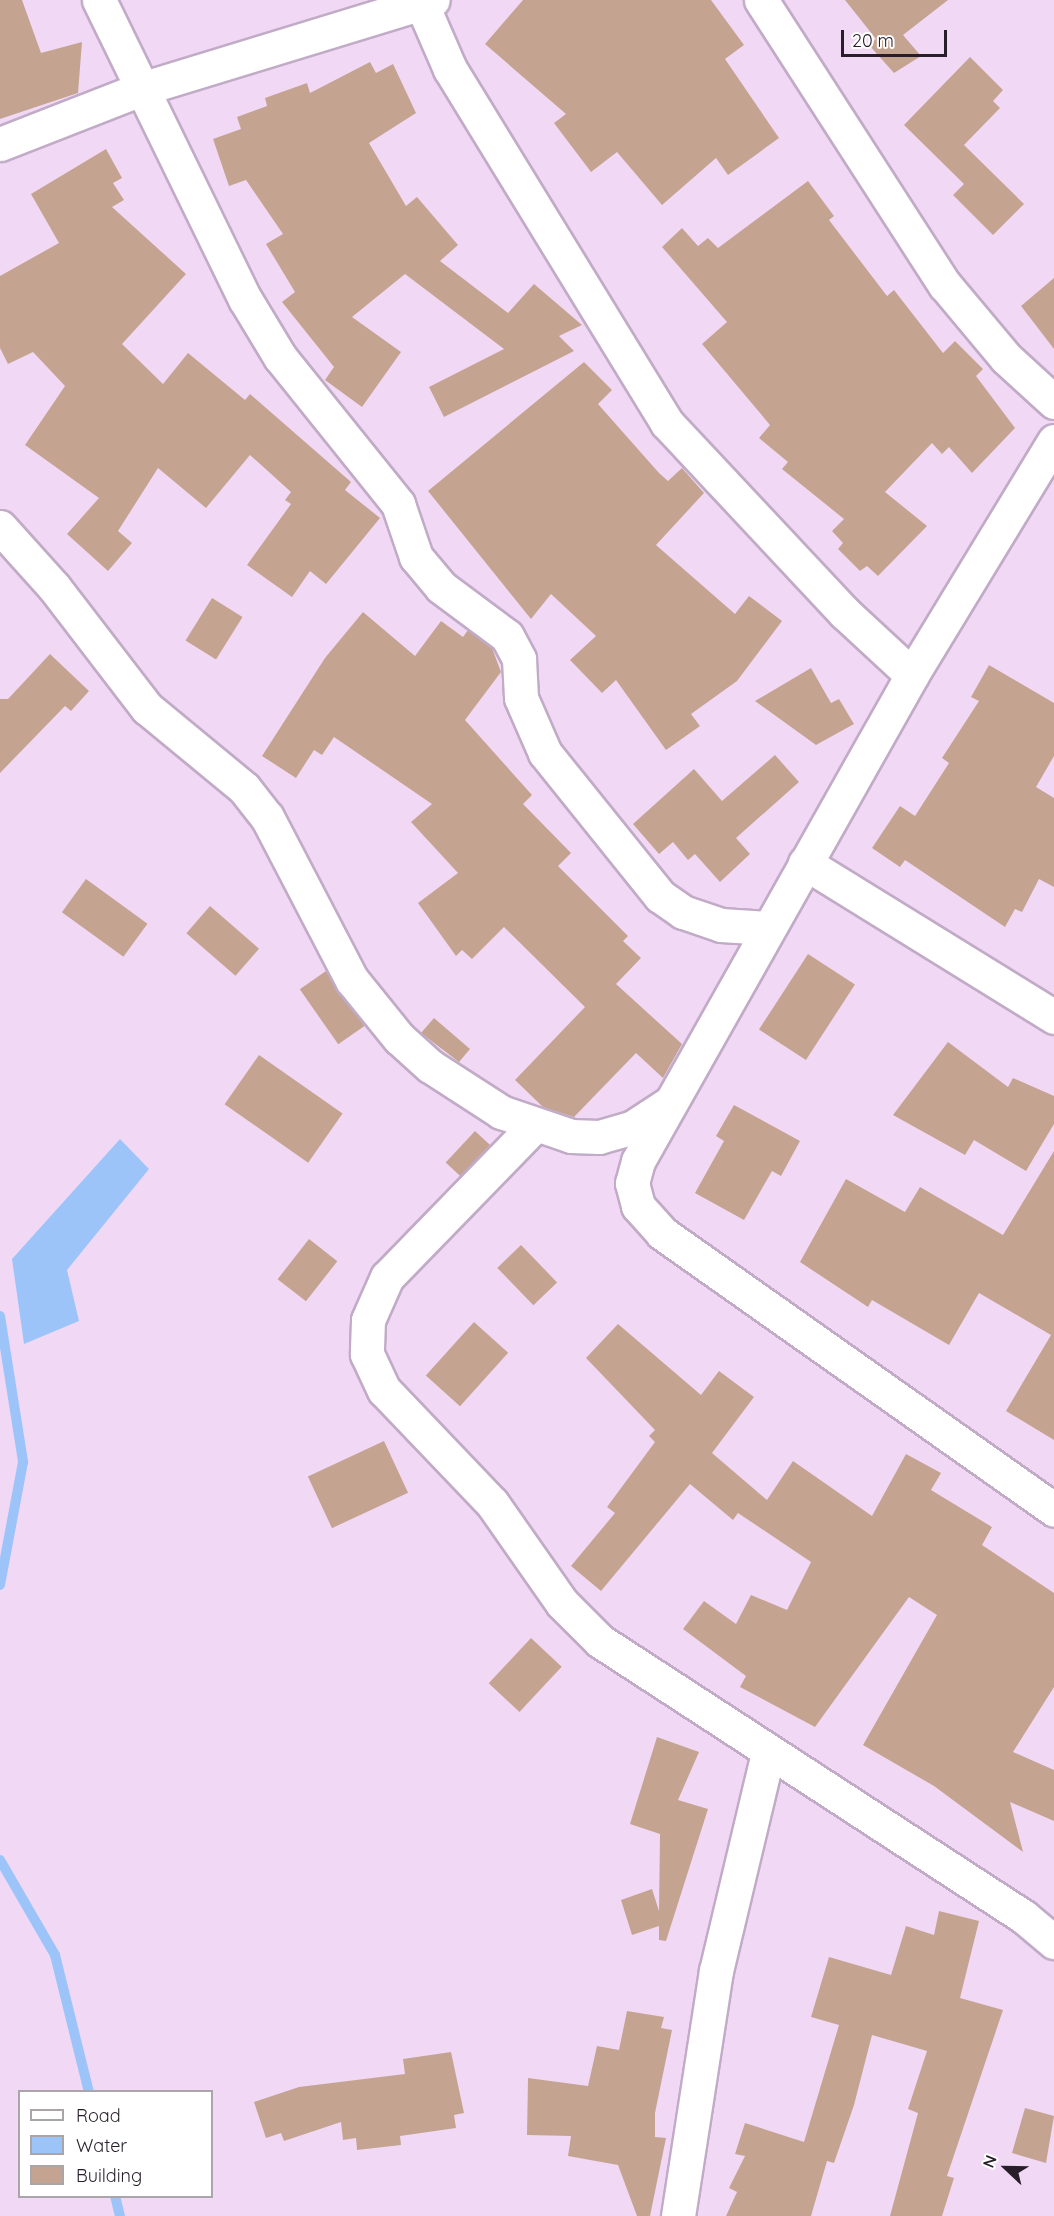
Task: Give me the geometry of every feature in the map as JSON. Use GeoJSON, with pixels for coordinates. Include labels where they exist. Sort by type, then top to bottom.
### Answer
{"type":"FeatureCollection","features":[{"type":"Feature","properties":{"kind":"street"},"geometry":{"type":"LineString","coordinates":[[99,0],[245,299],[280,357],[398,504],[416,557],[441,587],[507,636],[519,658],[521,698],[545,753],[646,882],[683,912],[721,925],[768,928]]}},
{"type":"Feature","properties":{"kind":"street"},"geometry":{"type":"LineString","coordinates":[[761,0],[945,285],[1006,358],[1054,402]]}},
{"type":"Feature","properties":{"kind":"street"},"geometry":{"type":"LineString","coordinates":[[0,144],[141,89],[424,2],[450,69],[667,423],[845,613],[912,675]]}},
{"type":"Feature","properties":{"kind":"street"},"geometry":{"type":"LineString","coordinates":[[1054,441],[912,675],[768,928],[671,1102],[632,1184],[638,1206],[662,1233],[1054,1510]]}},
{"type":"Feature","properties":{"kind":"street"},"geometry":{"type":"LineString","coordinates":[[0,527],[54,586],[147,708],[243,788],[267,817],[352,980],[399,1038],[458,1087],[535,1125],[599,1137],[633,1127],[671,1102]]}},
{"type":"Feature","properties":{"kind":"street"},"geometry":{"type":"LineString","coordinates":[[806,863],[1054,1017]]}},
{"type":"Feature","properties":{"kind":"street"},"geometry":{"type":"LineString","coordinates":[[535,1125],[387,1277],[368,1320],[367,1354],[384,1390],[492,1503],[569,1610],[600,1641],[1054,1942]]}},
{"type":"Feature","properties":{"kind":"street"},"geometry":{"type":"LineString","coordinates":[[678,2216],[716,1971],[768,1752]]}},
{"type":"Feature","properties":{"kind":"water"},"geometry":{"type":"Polygon","coordinates":[[[120,1139],[149,1169],[67,1270],[79,1321],[24,1344],[12,1259],[120,1139]]]}},
{"type":"Feature","properties":{"kind":"building"},"geometry":{"type":"Polygon","coordinates":[[[0,0],[22,0],[41,53],[82,42],[78,93],[0,119],[0,0]]]}},
{"type":"Feature","properties":{"kind":"building"},"geometry":{"type":"Polygon","coordinates":[[[523,0],[711,0],[744,45],[725,59],[779,138],[728,175],[716,158],[662,205],[617,152],[591,172],[554,123],[566,114],[485,44],[523,0]]]}},
{"type":"Feature","properties":{"kind":"building"},"geometry":{"type":"Polygon","coordinates":[[[845,0],[948,0],[903,35],[921,56],[894,73],[869,45],[876,39],[845,0]]]}},
{"type":"Feature","properties":{"kind":"building"},"geometry":{"type":"Polygon","coordinates":[[[970,57],[1003,90],[993,101],[1000,108],[964,145],[1024,204],[993,235],[953,195],[964,184],[904,125],[970,57]]]}},
{"type":"Feature","properties":{"kind":"building"},"geometry":{"type":"Polygon","coordinates":[[[370,62],[376,73],[393,64],[416,113],[369,143],[406,206],[417,197],[458,245],[440,261],[508,313],[534,284],[582,325],[559,336],[574,351],[444,417],[429,387],[504,349],[405,274],[352,317],[401,352],[362,407],[325,380],[334,367],[282,302],[295,292],[266,244],[283,234],[246,180],[229,186],[213,139],[241,129],[237,117],[267,106],[265,98],[307,83],[310,93],[370,62]]]}},
{"type":"Feature","properties":{"kind":"building"},"geometry":{"type":"Polygon","coordinates":[[[106,149],[122,178],[113,183],[124,200],[112,207],[186,274],[122,344],[163,384],[188,353],[245,400],[250,394],[351,482],[345,490],[380,518],[326,584],[310,571],[292,597],[247,565],[291,504],[285,500],[291,492],[250,455],[206,508],[158,468],[118,531],[132,543],[108,571],[67,534],[99,498],[25,445],[65,386],[33,352],[8,364],[0,348],[0,276],[59,243],[31,194],[106,149]]]}},
{"type":"Feature","properties":{"kind":"building"},"geometry":{"type":"Polygon","coordinates":[[[808,181],[834,216],[829,220],[887,296],[894,290],[943,353],[955,341],[983,369],[976,376],[1015,428],[972,473],[949,447],[942,454],[932,443],[885,492],[927,526],[878,576],[867,566],[860,571],[838,549],[843,543],[832,531],[844,519],[782,469],[788,462],[759,438],[770,425],[702,344],[727,322],[662,247],[682,228],[698,246],[708,238],[718,248],[808,181]]]}},
{"type":"Feature","properties":{"kind":"building"},"geometry":{"type":"Polygon","coordinates":[[[1054,278],[1054,349],[1021,306],[1054,278]]]}},
{"type":"Feature","properties":{"kind":"building"},"geometry":{"type":"Polygon","coordinates":[[[584,362],[612,390],[598,404],[659,473],[668,481],[682,468],[704,493],[656,545],[735,614],[749,596],[782,621],[737,681],[691,714],[700,726],[666,750],[616,680],[602,693],[570,660],[596,636],[551,594],[531,619],[428,491],[584,362]]]}},
{"type":"Feature","properties":{"kind":"building"},"geometry":{"type":"Polygon","coordinates":[[[212,598],[243,617],[216,659],[186,640],[212,598]]]}},
{"type":"Feature","properties":{"kind":"building"},"geometry":{"type":"Polygon","coordinates":[[[363,612],[415,656],[441,621],[463,637],[468,630],[492,648],[501,672],[465,720],[532,795],[523,804],[571,853],[558,866],[628,936],[623,941],[641,958],[616,984],[682,1044],[663,1078],[636,1053],[574,1117],[543,1107],[515,1080],[585,1007],[504,927],[472,959],[462,950],[456,956],[418,903],[458,873],[411,822],[432,804],[334,737],[322,755],[314,750],[296,778],[262,756],[325,658],[363,612]]]}},
{"type":"Feature","properties":{"kind":"building"},"geometry":{"type":"Polygon","coordinates":[[[50,654],[89,691],[71,711],[65,706],[0,773],[0,699],[8,699],[50,654]]]}},
{"type":"Feature","properties":{"kind":"building"},"geometry":{"type":"Polygon","coordinates":[[[989,665],[1054,703],[1054,756],[1036,787],[1054,798],[1054,887],[1039,879],[1022,912],[1015,909],[1005,927],[905,860],[900,867],[872,848],[900,806],[915,816],[949,763],[942,758],[979,701],[971,697],[989,665]]]}},
{"type":"Feature","properties":{"kind":"building"},"geometry":{"type":"Polygon","coordinates":[[[811,668],[831,703],[839,699],[854,724],[816,745],[755,701],[811,668]]]}},
{"type":"Feature","properties":{"kind":"building"},"geometry":{"type":"Polygon","coordinates":[[[775,755],[799,782],[736,838],[750,854],[720,882],[695,854],[688,860],[673,842],[659,854],[633,824],[694,769],[722,801],[775,755]]]}},
{"type":"Feature","properties":{"kind":"building"},"geometry":{"type":"Polygon","coordinates":[[[86,879],[147,924],[123,957],[62,912],[86,879]]]}},
{"type":"Feature","properties":{"kind":"building"},"geometry":{"type":"Polygon","coordinates":[[[210,906],[259,949],[235,976],[186,933],[210,906]]]}},
{"type":"Feature","properties":{"kind":"building"},"geometry":{"type":"Polygon","coordinates":[[[808,954],[855,984],[806,1060],[759,1029],[808,954]]]}},
{"type":"Feature","properties":{"kind":"building"},"geometry":{"type":"Polygon","coordinates":[[[326,971],[364,1026],[338,1044],[300,989],[326,971]]]}},
{"type":"Feature","properties":{"kind":"building"},"geometry":{"type":"Polygon","coordinates":[[[434,1018],[470,1049],[459,1062],[421,1033],[434,1018]]]}},
{"type":"Feature","properties":{"kind":"building"},"geometry":{"type":"Polygon","coordinates":[[[948,1042],[1008,1087],[1013,1078],[1054,1096],[1054,1124],[1026,1171],[974,1140],[965,1155],[893,1115],[948,1042]]]}},
{"type":"Feature","properties":{"kind":"building"},"geometry":{"type":"Polygon","coordinates":[[[259,1055],[343,1114],[308,1163],[225,1104],[259,1055]]]}},
{"type":"Feature","properties":{"kind":"building"},"geometry":{"type":"Polygon","coordinates":[[[734,1105],[800,1141],[781,1176],[772,1171],[744,1220],[695,1193],[724,1141],[716,1136],[734,1105]]]}},
{"type":"Feature","properties":{"kind":"building"},"geometry":{"type":"Polygon","coordinates":[[[475,1131],[490,1145],[461,1177],[446,1162],[475,1131]]]}},
{"type":"Feature","properties":{"kind":"building"},"geometry":{"type":"Polygon","coordinates":[[[1054,1151],[1054,1440],[1006,1411],[1051,1335],[979,1293],[949,1345],[872,1300],[868,1307],[800,1262],[846,1179],[905,1212],[920,1187],[1003,1235],[1054,1151]]]}},
{"type":"Feature","properties":{"kind":"building"},"geometry":{"type":"Polygon","coordinates":[[[309,1239],[337,1261],[306,1301],[278,1279],[309,1239]]]}},
{"type":"Feature","properties":{"kind":"building"},"geometry":{"type":"Polygon","coordinates":[[[521,1245],[557,1282],[533,1305],[497,1268],[521,1245]]]}},
{"type":"Feature","properties":{"kind":"building"},"geometry":{"type":"Polygon","coordinates":[[[474,1322],[508,1353],[460,1406],[426,1376],[474,1322]]]}},
{"type":"Feature","properties":{"kind":"building"},"geometry":{"type":"Polygon","coordinates":[[[618,1324],[701,1395],[719,1371],[754,1397],[712,1453],[767,1500],[793,1461],[872,1516],[906,1454],[941,1473],[931,1490],[992,1527],[982,1545],[1054,1593],[1054,1687],[1013,1752],[1054,1770],[1054,1821],[1010,1802],[1023,1852],[934,1786],[863,1745],[937,1615],[909,1597],[815,1727],[740,1687],[746,1676],[683,1629],[704,1601],[736,1624],[751,1595],[787,1610],[811,1562],[738,1513],[733,1520],[690,1484],[601,1591],[571,1566],[615,1513],[607,1507],[655,1442],[649,1436],[655,1430],[586,1358],[618,1324]]]}},
{"type":"Feature","properties":{"kind":"building"},"geometry":{"type":"Polygon","coordinates":[[[384,1441],[408,1493],[332,1528],[308,1476],[384,1441]]]}},
{"type":"Feature","properties":{"kind":"building"},"geometry":{"type":"Polygon","coordinates":[[[531,1638],[562,1667],[519,1712],[489,1683],[531,1638]]]}},
{"type":"Feature","properties":{"kind":"building"},"geometry":{"type":"Polygon","coordinates":[[[657,1737],[699,1752],[678,1800],[708,1809],[666,1941],[659,1940],[659,1926],[632,1935],[621,1900],[652,1889],[659,1911],[660,1834],[630,1824],[657,1737]]]}},
{"type":"Feature","properties":{"kind":"building"},"geometry":{"type":"Polygon","coordinates":[[[939,1911],[979,1921],[960,1998],[1003,2010],[947,2176],[954,2178],[942,2216],[890,2216],[918,2113],[908,2109],[927,2051],[872,2035],[854,2105],[834,2163],[827,2161],[811,2216],[726,2216],[737,2192],[729,2188],[745,2156],[735,2154],[745,2123],[804,2142],[839,2025],[811,2017],[829,1957],[891,1975],[906,1926],[934,1935],[939,1911]]]}},
{"type":"Feature","properties":{"kind":"building"},"geometry":{"type":"Polygon","coordinates":[[[627,2011],[664,2017],[661,2028],[672,2030],[655,2113],[655,2137],[666,2138],[650,2216],[637,2216],[618,2165],[568,2156],[571,2136],[527,2135],[528,2078],[588,2086],[597,2046],[619,2050],[627,2011]]]}},
{"type":"Feature","properties":{"kind":"building"},"geometry":{"type":"Polygon","coordinates":[[[451,2052],[464,2113],[454,2115],[456,2128],[400,2136],[401,2145],[357,2150],[356,2138],[343,2140],[341,2122],[284,2141],[281,2133],[266,2138],[254,2102],[299,2087],[405,2074],[403,2059],[451,2052]]]}},
{"type":"Feature","properties":{"kind":"building"},"geometry":{"type":"Polygon","coordinates":[[[1025,2108],[1054,2116],[1046,2163],[1012,2153],[1025,2108]]]}},
{"type":"Feature","properties":{"kind":"waterway"},"geometry":{"type":"LineString","coordinates":[[0,1316],[23,1462],[0,1585]]}},
{"type":"Feature","properties":{"kind":"waterway"},"geometry":{"type":"LineString","coordinates":[[0,1860],[55,1955],[89,2090]]}},
{"type":"Feature","properties":{"kind":"waterway"},"geometry":{"type":"LineString","coordinates":[[116,2198],[120,2216]]}}]}
